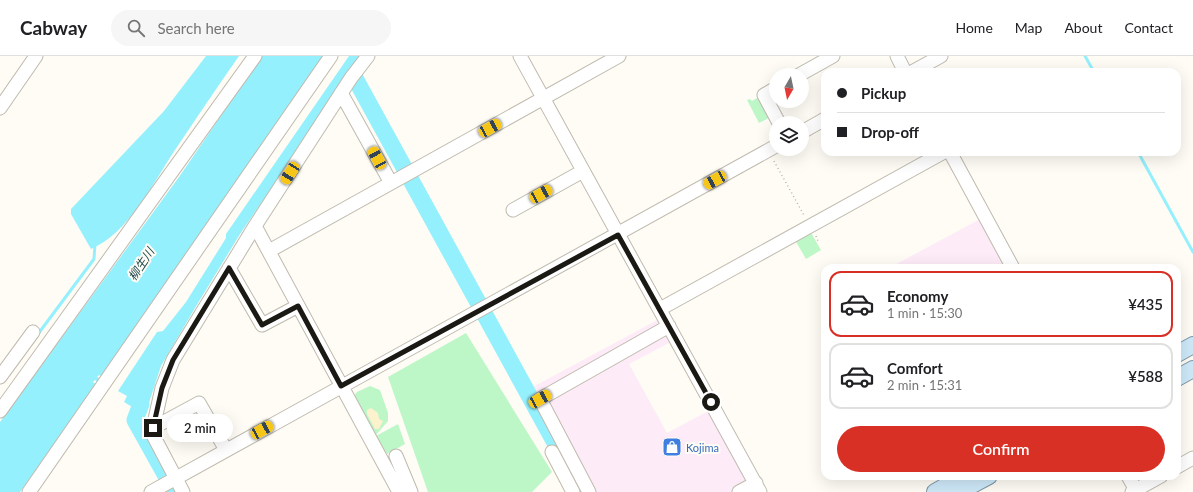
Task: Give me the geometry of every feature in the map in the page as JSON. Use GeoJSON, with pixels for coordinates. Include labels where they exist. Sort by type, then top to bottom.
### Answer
{"type":"FeatureCollection","features":[{"type":"Feature","properties":{"kind":"main road"},"geometry":{"type":"LineString","coordinates":[[1181,352],[1193,345]]}},
{"type":"Feature","properties":{"kind":"main road"},"geometry":{"type":"LineString","coordinates":[[1181,376],[1193,369]]}},
{"type":"Feature","properties":{"kind":"main road"},"geometry":{"type":"LineString","coordinates":[[935,492],[956,480]]}},
{"type":"Feature","properties":{"kind":"main road"},"geometry":{"type":"LineString","coordinates":[[959,492],[982,480]]}},
{"type":"Feature","properties":{"kind":"street"},"geometry":{"type":"LineString","coordinates":[[0,108],[36,56]]}},
{"type":"Feature","properties":{"kind":"street"},"geometry":{"type":"LineString","coordinates":[[0,411],[255,56]]}},
{"type":"Feature","properties":{"kind":"street"},"geometry":{"type":"LineString","coordinates":[[29,492],[331,56]]}},
{"type":"Feature","properties":{"kind":"street"},"geometry":{"type":"LineString","coordinates":[[183,492],[169,484],[153,435],[153,428],[162,388],[173,360],[255,226],[341,93],[368,56]]}},
{"type":"Feature","properties":{"kind":"street"},"geometry":{"type":"LineString","coordinates":[[520,56],[758,488],[739,492]]}},
{"type":"Feature","properties":{"kind":"street"},"geometry":{"type":"LineString","coordinates":[[269,251],[619,56]]}},
{"type":"Feature","properties":{"kind":"street"},"geometry":{"type":"LineString","coordinates":[[809,69],[833,56]]}},
{"type":"Feature","properties":{"kind":"street"},"geometry":{"type":"LineString","coordinates":[[897,56],[903,68]]}},
{"type":"Feature","properties":{"kind":"street"},"geometry":{"type":"LineString","coordinates":[[919,68],[941,56]]}},
{"type":"Feature","properties":{"kind":"street"},"geometry":{"type":"LineString","coordinates":[[769,92],[764,95],[769,104]]}},
{"type":"Feature","properties":{"kind":"street"},"geometry":{"type":"LineString","coordinates":[[341,93],[391,183]]}},
{"type":"Feature","properties":{"kind":"street"},"geometry":{"type":"LineString","coordinates":[[809,128],[821,121]]}},
{"type":"Feature","properties":{"kind":"street"},"geometry":{"type":"LineString","coordinates":[[151,492],[169,484],[226,450],[618,235],[769,150]]}},
{"type":"Feature","properties":{"kind":"street"},"geometry":{"type":"LineString","coordinates":[[660,309],[937,156]]}},
{"type":"Feature","properties":{"kind":"street"},"geometry":{"type":"LineString","coordinates":[[952,156],[1011,264]]}},
{"type":"Feature","properties":{"kind":"street"},"geometry":{"type":"LineString","coordinates":[[513,210],[583,171]]}},
{"type":"Feature","properties":{"kind":"street"},"geometry":{"type":"LineString","coordinates":[[255,226],[399,492]]}},
{"type":"Feature","properties":{"kind":"street"},"geometry":{"type":"LineString","coordinates":[[229,268],[262,325],[298,306]]}},
{"type":"Feature","properties":{"kind":"street"},"geometry":{"type":"LineString","coordinates":[[580,490],[540,399],[669,326]]}},
{"type":"Feature","properties":{"kind":"street"},"geometry":{"type":"LineString","coordinates":[[0,377],[33,332]]}},
{"type":"Feature","properties":{"kind":"street"},"geometry":{"type":"LineString","coordinates":[[153,428],[199,403],[226,450]]}},
{"type":"Feature","properties":{"kind":"street"},"geometry":{"type":"LineString","coordinates":[[552,452],[580,490]]}},
{"type":"Feature","properties":{"kind":"street"},"geometry":{"type":"LineString","coordinates":[[396,456],[411,492]]}},
{"type":"Feature","properties":{"kind":"street"},"geometry":{"type":"LineString","coordinates":[[1181,465],[1193,458]]}},
{"type":"Feature","properties":{"kind":"street"},"geometry":{"type":"LineString","coordinates":[[1130,480],[1135,491],[1154,480]]}},
{"type":"Feature","properties":{"kind":"path"},"geometry":{"type":"LineString","coordinates":[[776,156],[818,241]]}},
{"type":"Feature","properties":{"kind":"shaded area"},"geometry":{"type":"Polygon","coordinates":[[[982,218],[1007,264],[896,264],[982,218]]]}},
{"type":"Feature","properties":{"kind":"shaded area"},"geometry":{"type":"Polygon","coordinates":[[[661,318],[673,341],[629,364],[667,433],[712,409],[754,488],[747,492],[586,492],[529,389],[661,318]]]}},
{"type":"Feature","properties":{"kind":"green space"},"geometry":{"type":"Polygon","coordinates":[[[757,98],[761,99],[770,116],[769,118],[759,123],[747,100],[750,99],[752,101],[757,98]]]}},
{"type":"Feature","properties":{"kind":"green space"},"geometry":{"type":"Polygon","coordinates":[[[810,231],[821,250],[806,259],[795,240],[810,231]]]}},
{"type":"Feature","properties":{"kind":"green space"},"geometry":{"type":"Polygon","coordinates":[[[466,333],[552,472],[532,492],[428,492],[388,377],[466,333]]]}},
{"type":"Feature","properties":{"kind":"green space"},"geometry":{"type":"Polygon","coordinates":[[[370,386],[380,390],[388,413],[388,421],[376,435],[352,398],[357,392],[370,386]]]}},
{"type":"Feature","properties":{"kind":"green space"},"geometry":{"type":"Polygon","coordinates":[[[398,424],[405,444],[387,454],[376,436],[398,424]]]}},
{"type":"Feature","properties":{"kind":"sand"},"geometry":{"type":"Polygon","coordinates":[[[371,408],[378,413],[379,419],[383,421],[379,429],[375,429],[367,414],[367,410],[371,408]]]}},
{"type":"Feature","properties":{"kind":"water"},"geometry":{"type":"Polygon","coordinates":[[[206,56],[239,56],[139,206],[105,242],[91,249],[71,214],[71,209],[164,111],[206,56]]]}},
{"type":"Feature","properties":{"kind":"water","name":"柳生川"},"geometry":{"type":"Polygon","coordinates":[[[262,56],[323,56],[102,377],[99,375],[97,377],[99,378],[97,382],[95,380],[93,382],[96,384],[20,492],[0,492],[0,422],[179,177],[262,56]]]}},
{"type":"Feature","properties":{"kind":"water"},"geometry":{"type":"Polygon","coordinates":[[[349,56],[360,56],[345,76],[310,132],[240,234],[195,308],[161,366],[142,424],[136,426],[130,418],[134,408],[124,402],[127,396],[118,391],[157,332],[163,331],[186,302],[226,238],[226,234],[349,56]]]}},
{"type":"Feature","properties":{"kind":"waterway"},"geometry":{"type":"LineString","coordinates":[[1085,56],[1092,68]]}},
{"type":"Feature","properties":{"kind":"waterway"},"geometry":{"type":"LineString","coordinates":[[356,80],[576,481]]}},
{"type":"Feature","properties":{"kind":"waterway"},"geometry":{"type":"LineString","coordinates":[[1140,156],[1193,252]]}},
{"type":"Feature","properties":{"kind":"waterway"},"geometry":{"type":"LineString","coordinates":[[38,334],[94,259],[95,244]]}},
{"type":"Feature","properties":{"kind":"waterway"},"geometry":{"type":"LineString","coordinates":[[141,404],[135,420],[175,492]]}},
{"type":"Feature","properties":{"kind":"place","name":"Kojima"},"geometry":{"type":"Point","coordinates":[672,447]}},
{"type":"Feature","properties":{"kind":"route"},"geometry":{"type":"LineString","coordinates":[[153,428],[162,388],[173,360],[229,268],[262,325],[298,306],[341,386],[618,235],[711,402]]}}]}
